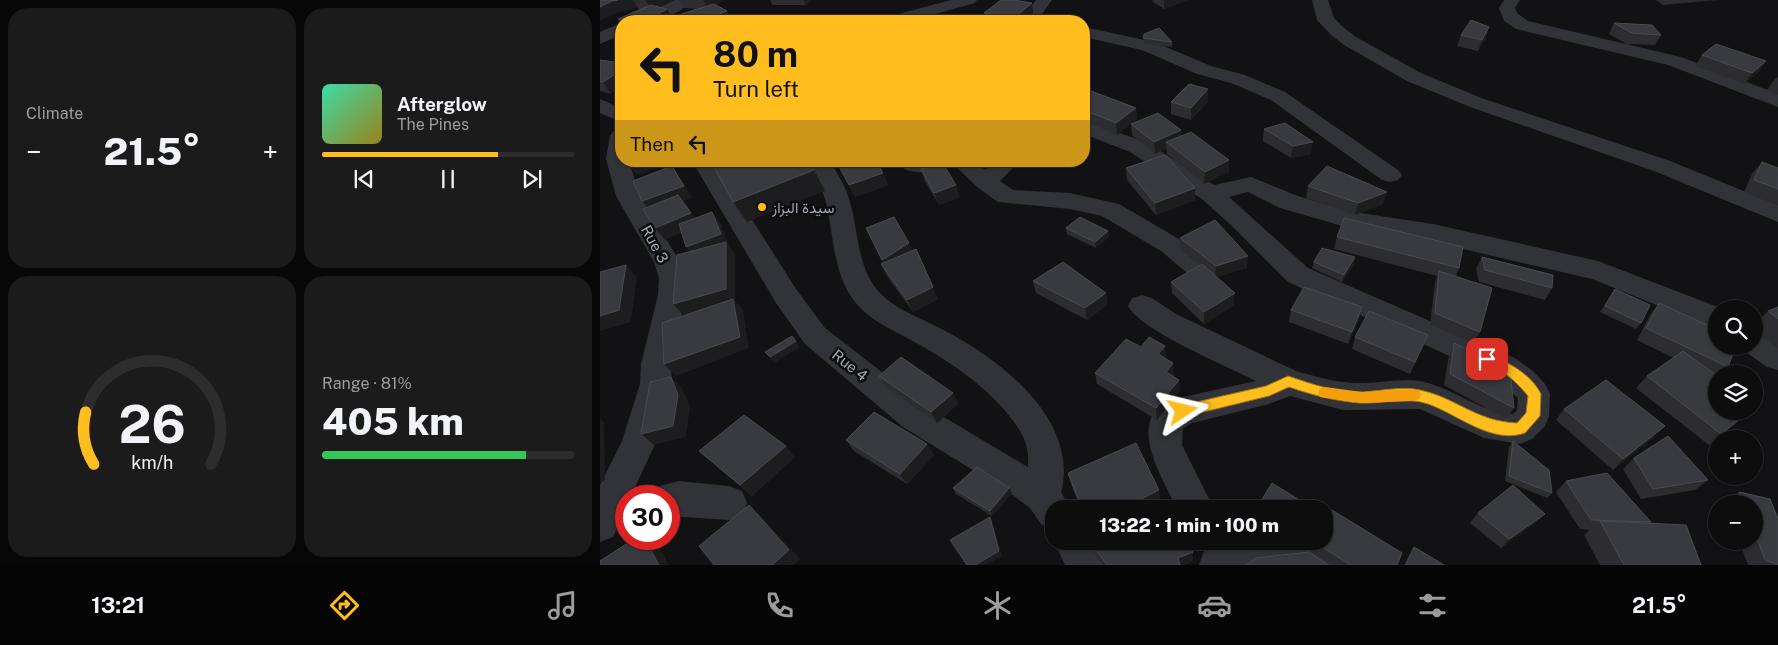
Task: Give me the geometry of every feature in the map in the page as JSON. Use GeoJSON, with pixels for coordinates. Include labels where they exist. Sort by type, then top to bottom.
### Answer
{"type":"FeatureCollection","features":[{"type":"Feature","properties":{"kind":"street"},"geometry":{"type":"LineString","coordinates":[[652,15],[669,9],[683,0]]}},
{"type":"Feature","properties":{"kind":"street"},"geometry":{"type":"LineString","coordinates":[[915,15],[969,0]]}},
{"type":"Feature","properties":{"kind":"street"},"geometry":{"type":"LineString","coordinates":[[1033,15],[1044,0]]}},
{"type":"Feature","properties":{"kind":"street"},"geometry":{"type":"LineString","coordinates":[[1320,0],[1326,20],[1336,31],[1350,41],[1414,77],[1477,103],[1662,166],[1778,214]]}},
{"type":"Feature","properties":{"kind":"street"},"geometry":{"type":"LineString","coordinates":[[1512,0],[1507,8],[1508,12],[1522,25],[1674,61],[1778,101]]}},
{"type":"Feature","properties":{"kind":"street"},"geometry":{"type":"LineString","coordinates":[[600,39],[615,31]]}},
{"type":"Feature","properties":{"kind":"street"},"geometry":{"type":"LineString","coordinates":[[1090,33],[1148,46],[1204,70],[1262,88],[1278,96],[1390,175]]}},
{"type":"Feature","properties":{"kind":"street"},"geometry":{"type":"LineString","coordinates":[[600,105],[615,113]]}},
{"type":"Feature","properties":{"kind":"street"},"geometry":{"type":"LineString","coordinates":[[1090,129],[1138,147],[1210,194],[1241,220],[1298,275],[1504,367],[1522,380],[1534,394],[1533,416],[1520,429],[1498,428],[1477,422],[1433,400],[1418,395],[1362,397],[1324,393],[1288,382],[1166,322],[1142,306]]}},
{"type":"Feature","properties":{"kind":"street","name":"Rue 3"},"geometry":{"type":"LineString","coordinates":[[612,513],[638,444],[656,384],[656,364],[672,295],[672,278],[667,262],[628,196],[620,167]]}},
{"type":"Feature","properties":{"kind":"street","name":"Rue 4"},"geometry":{"type":"LineString","coordinates":[[707,167],[786,296],[815,336],[915,417],[1045,501]]}},
{"type":"Feature","properties":{"kind":"street"},"geometry":{"type":"LineString","coordinates":[[822,167],[836,197],[859,286],[877,307],[940,341],[998,384],[1026,412],[1040,433],[1046,455],[1048,500]]}},
{"type":"Feature","properties":{"kind":"street"},"geometry":{"type":"LineString","coordinates":[[967,167],[1007,197],[1070,200],[1110,210],[1163,240],[1202,270]]}},
{"type":"Feature","properties":{"kind":"street"},"geometry":{"type":"LineString","coordinates":[[985,182],[1002,167]]}},
{"type":"Feature","properties":{"kind":"street"},"geometry":{"type":"LineString","coordinates":[[1210,194],[1251,184],[1289,202],[1346,219],[1433,233],[1598,271],[1708,314]]}},
{"type":"Feature","properties":{"kind":"street"},"geometry":{"type":"LineString","coordinates":[[1763,348],[1778,358]]}},
{"type":"Feature","properties":{"kind":"street"},"geometry":{"type":"LineString","coordinates":[[1192,500],[1165,446],[1167,422],[1183,411],[1269,391],[1288,382]]}},
{"type":"Feature","properties":{"kind":"street"},"geometry":{"type":"LineString","coordinates":[[680,498],[729,503]]}},
{"type":"Feature","properties":{"kind":"street"},"geometry":{"type":"LineString","coordinates":[[1218,556],[1262,549],[1294,554],[1317,565]]}},
{"type":"Feature","properties":{"kind":"street"},"geometry":{"type":"LineString","coordinates":[[1078,550],[1085,565]]}},
{"type":"Feature","properties":{"kind":"building"},"geometry":{"type":"Polygon","coordinates":[[[600,0],[618,0],[600,7],[600,0]]]}},
{"type":"Feature","properties":{"kind":"building"},"geometry":{"type":"Polygon","coordinates":[[[1001,0],[1032,3],[1018,15],[984,13],[1001,0]]]}},
{"type":"Feature","properties":{"kind":"building"},"geometry":{"type":"Polygon","coordinates":[[[714,4],[727,11],[717,15],[679,15],[714,4]]]}},
{"type":"Feature","properties":{"kind":"building"},"geometry":{"type":"Polygon","coordinates":[[[651,5],[667,9],[658,14],[663,15],[627,15],[651,5]]]}},
{"type":"Feature","properties":{"kind":"building"},"geometry":{"type":"Polygon","coordinates":[[[1471,20],[1489,27],[1482,40],[1461,35],[1471,20]]]}},
{"type":"Feature","properties":{"kind":"building"},"geometry":{"type":"Polygon","coordinates":[[[1614,23],[1652,25],[1661,35],[1632,33],[1614,23]]]}},
{"type":"Feature","properties":{"kind":"building"},"geometry":{"type":"Polygon","coordinates":[[[1159,28],[1172,42],[1143,38],[1144,34],[1159,28]]]}},
{"type":"Feature","properties":{"kind":"building"},"geometry":{"type":"Polygon","coordinates":[[[1716,44],[1766,61],[1752,73],[1702,55],[1716,44]]]}},
{"type":"Feature","properties":{"kind":"building"},"geometry":{"type":"Polygon","coordinates":[[[600,60],[615,62],[615,75],[603,82],[600,81],[600,60]]]}},
{"type":"Feature","properties":{"kind":"building"},"geometry":{"type":"Polygon","coordinates":[[[1189,84],[1208,89],[1191,108],[1171,102],[1189,84]]]}},
{"type":"Feature","properties":{"kind":"building"},"geometry":{"type":"Polygon","coordinates":[[[1090,92],[1136,108],[1116,123],[1090,112],[1090,92]]]}},
{"type":"Feature","properties":{"kind":"building"},"geometry":{"type":"Polygon","coordinates":[[[1158,113],[1181,130],[1154,142],[1131,124],[1158,113]]]}},
{"type":"Feature","properties":{"kind":"building"},"geometry":{"type":"Polygon","coordinates":[[[1285,123],[1313,142],[1293,146],[1264,129],[1285,123]]]}},
{"type":"Feature","properties":{"kind":"building"},"geometry":{"type":"Polygon","coordinates":[[[1191,132],[1229,160],[1205,172],[1166,142],[1191,132]]]}},
{"type":"Feature","properties":{"kind":"building"},"geometry":{"type":"Polygon","coordinates":[[[1165,155],[1195,188],[1155,203],[1126,168],[1165,155]]]}},
{"type":"Feature","properties":{"kind":"building"},"geometry":{"type":"Polygon","coordinates":[[[1762,162],[1778,168],[1778,189],[1754,180],[1762,162]]]}},
{"type":"Feature","properties":{"kind":"building"},"geometry":{"type":"Polygon","coordinates":[[[1327,166],[1387,192],[1358,203],[1308,186],[1327,166]]]}},
{"type":"Feature","properties":{"kind":"building"},"geometry":{"type":"Polygon","coordinates":[[[673,167],[684,186],[642,201],[633,181],[673,167]]]}},
{"type":"Feature","properties":{"kind":"building"},"geometry":{"type":"Polygon","coordinates":[[[714,167],[812,167],[814,170],[733,202],[714,167]]]}},
{"type":"Feature","properties":{"kind":"building"},"geometry":{"type":"Polygon","coordinates":[[[839,167],[880,167],[883,173],[849,185],[839,167]]]}},
{"type":"Feature","properties":{"kind":"building"},"geometry":{"type":"Polygon","coordinates":[[[945,167],[956,185],[934,193],[921,169],[945,167]]]}},
{"type":"Feature","properties":{"kind":"building"},"geometry":{"type":"Polygon","coordinates":[[[678,195],[691,213],[655,228],[643,209],[678,195]]]}},
{"type":"Feature","properties":{"kind":"building"},"geometry":{"type":"Polygon","coordinates":[[[712,212],[721,234],[686,247],[679,224],[712,212]]]}},
{"type":"Feature","properties":{"kind":"building"},"geometry":{"type":"Polygon","coordinates":[[[894,217],[909,243],[882,260],[866,228],[894,217]]]}},
{"type":"Feature","properties":{"kind":"building"},"geometry":{"type":"Polygon","coordinates":[[[1080,217],[1108,231],[1095,242],[1066,228],[1080,217]]]}},
{"type":"Feature","properties":{"kind":"building"},"geometry":{"type":"Polygon","coordinates":[[[1344,218],[1463,247],[1459,268],[1337,237],[1344,218]]]}},
{"type":"Feature","properties":{"kind":"building"},"geometry":{"type":"Polygon","coordinates":[[[1215,220],[1248,256],[1216,266],[1180,238],[1215,220]]]}},
{"type":"Feature","properties":{"kind":"building"},"geometry":{"type":"Polygon","coordinates":[[[726,242],[726,289],[673,304],[677,255],[726,242]]]}},
{"type":"Feature","properties":{"kind":"building"},"geometry":{"type":"Polygon","coordinates":[[[1322,248],[1355,257],[1344,275],[1314,262],[1322,248]]]}},
{"type":"Feature","properties":{"kind":"building"},"geometry":{"type":"Polygon","coordinates":[[[916,249],[933,287],[907,300],[881,264],[916,249]]]}},
{"type":"Feature","properties":{"kind":"building"},"geometry":{"type":"Polygon","coordinates":[[[1482,257],[1553,275],[1552,288],[1485,270],[1482,257]]]}},
{"type":"Feature","properties":{"kind":"building"},"geometry":{"type":"Polygon","coordinates":[[[1063,262],[1106,293],[1085,308],[1033,281],[1063,262]]]}},
{"type":"Feature","properties":{"kind":"building"},"geometry":{"type":"Polygon","coordinates":[[[1202,264],[1235,293],[1204,312],[1171,282],[1202,264]]]}},
{"type":"Feature","properties":{"kind":"building"},"geometry":{"type":"Polygon","coordinates":[[[626,265],[619,310],[600,316],[600,272],[626,265]]]}},
{"type":"Feature","properties":{"kind":"building"},"geometry":{"type":"Polygon","coordinates":[[[1439,271],[1492,288],[1480,332],[1435,313],[1439,271]]]}},
{"type":"Feature","properties":{"kind":"building"},"geometry":{"type":"Polygon","coordinates":[[[1304,287],[1362,307],[1352,332],[1291,310],[1304,287]]]}},
{"type":"Feature","properties":{"kind":"building"},"geometry":{"type":"Polygon","coordinates":[[[1615,289],[1650,305],[1641,323],[1605,306],[1615,289]]]}},
{"type":"Feature","properties":{"kind":"building"},"geometry":{"type":"Polygon","coordinates":[[[733,299],[740,337],[664,364],[662,323],[733,299]]]}},
{"type":"Feature","properties":{"kind":"building"},"geometry":{"type":"Polygon","coordinates":[[[1659,303],[1708,325],[1708,355],[1733,355],[1729,365],[1724,365],[1646,328],[1659,303]]]}},
{"type":"Feature","properties":{"kind":"building"},"geometry":{"type":"Polygon","coordinates":[[[1778,307],[1778,319],[1768,311],[1778,307]]]}},
{"type":"Feature","properties":{"kind":"building"},"geometry":{"type":"Polygon","coordinates":[[[1369,311],[1428,335],[1415,362],[1355,337],[1369,311]]]}},
{"type":"Feature","properties":{"kind":"building"},"geometry":{"type":"Polygon","coordinates":[[[792,336],[796,341],[770,357],[765,352],[792,336]]]}},
{"type":"Feature","properties":{"kind":"building"},"geometry":{"type":"Polygon","coordinates":[[[1149,337],[1165,346],[1158,354],[1173,363],[1166,372],[1179,380],[1156,408],[1095,373],[1126,339],[1141,347],[1149,337]]]}},
{"type":"Feature","properties":{"kind":"building"},"geometry":{"type":"Polygon","coordinates":[[[1454,343],[1510,371],[1514,408],[1450,374],[1454,343]]]}},
{"type":"Feature","properties":{"kind":"building"},"geometry":{"type":"Polygon","coordinates":[[[1683,351],[1708,369],[1708,420],[1739,420],[1726,430],[1716,430],[1647,376],[1683,351]]]}},
{"type":"Feature","properties":{"kind":"building"},"geometry":{"type":"Polygon","coordinates":[[[901,357],[953,393],[931,412],[879,376],[901,357]]]}},
{"type":"Feature","properties":{"kind":"building"},"geometry":{"type":"Polygon","coordinates":[[[671,377],[678,395],[673,426],[641,434],[650,382],[671,377]]]}},
{"type":"Feature","properties":{"kind":"building"},"geometry":{"type":"Polygon","coordinates":[[[1606,380],[1665,426],[1623,459],[1564,409],[1606,380]]]}},
{"type":"Feature","properties":{"kind":"building"},"geometry":{"type":"Polygon","coordinates":[[[874,412],[927,444],[900,474],[846,440],[874,412]]]}},
{"type":"Feature","properties":{"kind":"building"},"geometry":{"type":"Polygon","coordinates":[[[744,415],[786,446],[740,485],[699,451],[744,415]]]}},
{"type":"Feature","properties":{"kind":"building"},"geometry":{"type":"Polygon","coordinates":[[[1668,436],[1708,480],[1653,489],[1634,458],[1668,436]]]}},
{"type":"Feature","properties":{"kind":"building"},"geometry":{"type":"Polygon","coordinates":[[[1513,441],[1549,470],[1552,493],[1509,476],[1513,441]]]}},
{"type":"Feature","properties":{"kind":"building"},"geometry":{"type":"Polygon","coordinates":[[[1136,443],[1159,490],[1139,500],[1078,500],[1068,473],[1136,443]]]}},
{"type":"Feature","properties":{"kind":"building"},"geometry":{"type":"Polygon","coordinates":[[[977,467],[1009,488],[990,511],[953,488],[977,467]]]}},
{"type":"Feature","properties":{"kind":"building"},"geometry":{"type":"Polygon","coordinates":[[[1607,473],[1651,522],[1591,520],[1566,481],[1607,473]]]}},
{"type":"Feature","properties":{"kind":"building"},"geometry":{"type":"Polygon","coordinates":[[[1272,483],[1300,500],[1262,500],[1272,483]]]}},
{"type":"Feature","properties":{"kind":"building"},"geometry":{"type":"Polygon","coordinates":[[[1513,485],[1545,514],[1509,539],[1478,513],[1513,485]]]}},
{"type":"Feature","properties":{"kind":"building"},"geometry":{"type":"Polygon","coordinates":[[[1739,492],[1752,495],[1740,495],[1739,492]]]}},
{"type":"Feature","properties":{"kind":"building"},"geometry":{"type":"Polygon","coordinates":[[[1763,497],[1770,499],[1778,519],[1778,565],[1765,560],[1761,550],[1763,550],[1763,497]]]}},
{"type":"Feature","properties":{"kind":"building"},"geometry":{"type":"Polygon","coordinates":[[[749,505],[789,550],[772,565],[714,565],[699,546],[749,505]]]}},
{"type":"Feature","properties":{"kind":"building"},"geometry":{"type":"Polygon","coordinates":[[[1333,511],[1402,553],[1397,565],[1351,565],[1327,550],[1333,550],[1333,511]]]}},
{"type":"Feature","properties":{"kind":"building"},"geometry":{"type":"Polygon","coordinates":[[[990,517],[999,551],[975,565],[967,565],[950,540],[990,517]]]}},
{"type":"Feature","properties":{"kind":"building"},"geometry":{"type":"Polygon","coordinates":[[[1600,521],[1686,525],[1701,565],[1624,565],[1600,521]]]}},
{"type":"Feature","properties":{"kind":"building"},"geometry":{"type":"Polygon","coordinates":[[[1414,547],[1444,565],[1406,565],[1414,547]]]}},
{"type":"Feature","properties":{"kind":"building"},"geometry":{"type":"Polygon","coordinates":[[[617,550],[651,550],[659,565],[600,565],[600,561],[617,550]]]}},
{"type":"Feature","properties":{"kind":"building"},"geometry":{"type":"Polygon","coordinates":[[[1096,550],[1192,550],[1193,552],[1178,558],[1180,565],[1107,565],[1096,550]]]}},
{"type":"Feature","properties":{"kind":"building"},"geometry":{"type":"Polygon","coordinates":[[[1309,552],[1328,565],[1246,565],[1256,558],[1309,552]]]}},
{"type":"Feature","properties":{"kind":"slow traffic"},"geometry":{"type":"LineString","coordinates":[[1325,393],[1362,397],[1414,395]]}},
{"type":"Feature","properties":{"kind":"place","name":"سيدة البزاز"},"geometry":{"type":"Point","coordinates":[762,207]}},
{"type":"Feature","properties":{"kind":"route"},"geometry":{"type":"LineString","coordinates":[[1183,411],[1269,391],[1288,382],[1324,393],[1362,397],[1418,395],[1433,400],[1477,422],[1498,428],[1520,429],[1533,416],[1534,394],[1522,380],[1504,367],[1487,359]]}}]}
